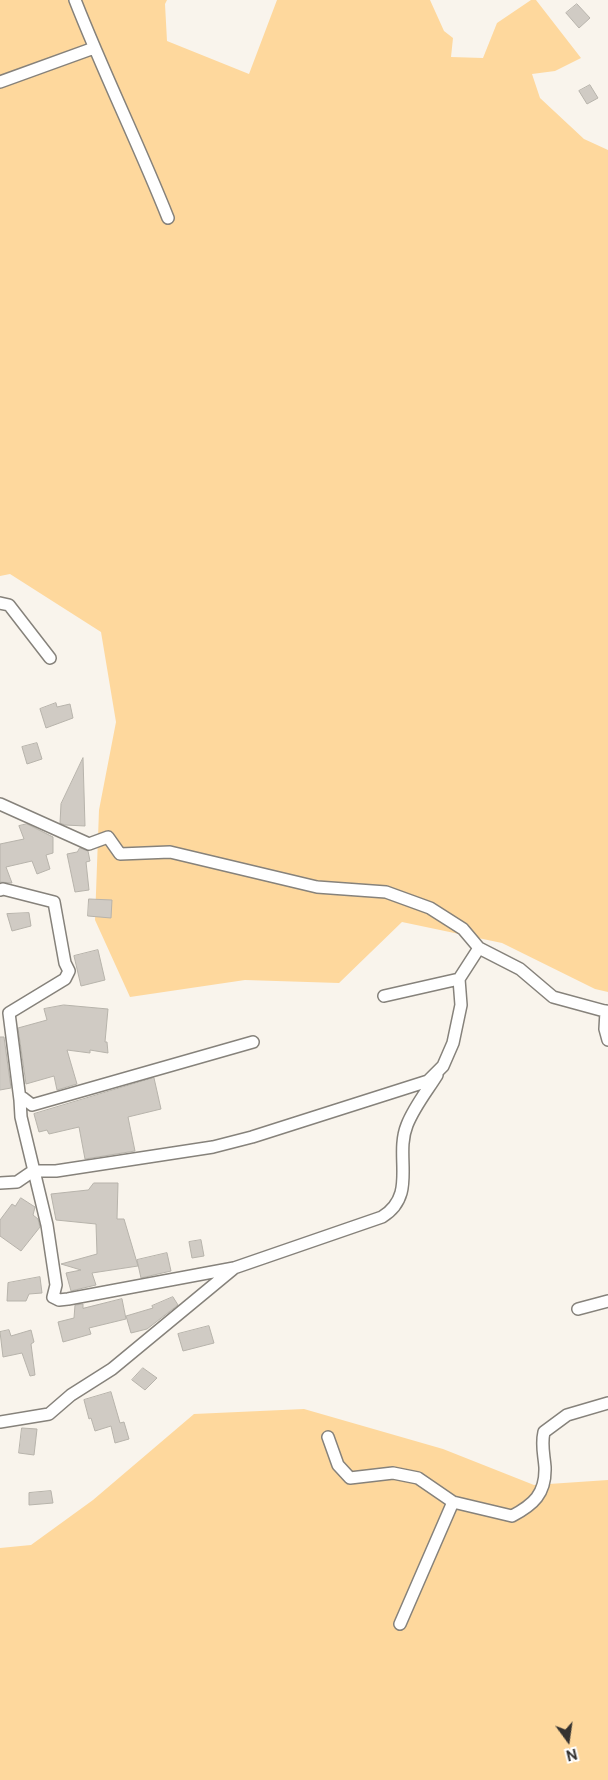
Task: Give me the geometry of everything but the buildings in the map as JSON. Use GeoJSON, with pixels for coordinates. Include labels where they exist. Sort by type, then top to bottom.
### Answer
{"type":"FeatureCollection","features":[{"type":"Feature","properties":{"kind":"street"},"geometry":{"type":"LineString","coordinates":[[75,0],[94,48],[140,147],[168,218]]}},
{"type":"Feature","properties":{"kind":"street"},"geometry":{"type":"LineString","coordinates":[[0,82],[94,48]]}},
{"type":"Feature","properties":{"kind":"street"},"geometry":{"type":"LineString","coordinates":[[0,603],[9,605],[50,658]]}},
{"type":"Feature","properties":{"kind":"street"},"geometry":{"type":"LineString","coordinates":[[0,804],[89,844],[108,837],[120,854],[170,852],[317,887],[386,892],[430,908],[463,929],[479,948],[520,969],[553,997],[607,1012],[605,1029],[608,1040]]}},
{"type":"Feature","properties":{"kind":"street"},"geometry":{"type":"LineString","coordinates":[[0,890],[3,889],[54,902],[68,971],[65,979],[9,1013],[20,1100],[33,1171],[50,1242],[56,1285],[53,1297],[59,1300],[234,1268],[382,1217],[390,1212],[403,1193],[401,1153],[407,1124],[443,1066],[453,1043],[461,1005],[459,979],[479,948]]}},
{"type":"Feature","properties":{"kind":"street"},"geometry":{"type":"LineString","coordinates":[[384,996],[459,979]]}},
{"type":"Feature","properties":{"kind":"street"},"geometry":{"type":"LineString","coordinates":[[20,1100],[23,1098],[32,1105],[253,1042]]}},
{"type":"Feature","properties":{"kind":"street"},"geometry":{"type":"LineString","coordinates":[[0,1183],[17,1182],[33,1171],[56,1171],[213,1147],[419,1085],[437,1075]]}},
{"type":"Feature","properties":{"kind":"street"},"geometry":{"type":"LineString","coordinates":[[0,1422],[49,1414],[71,1395],[120,1363],[234,1268]]}},
{"type":"Feature","properties":{"kind":"street"},"geometry":{"type":"LineString","coordinates":[[578,1309],[608,1301]]}},
{"type":"Feature","properties":{"kind":"street"},"geometry":{"type":"LineString","coordinates":[[328,1437],[338,1465],[350,1478],[393,1473],[418,1478],[453,1502],[512,1516],[532,1506],[539,1496],[545,1469],[542,1444],[544,1432],[568,1415],[608,1404]]}},
{"type":"Feature","properties":{"kind":"street"},"geometry":{"type":"LineString","coordinates":[[400,1624],[453,1502]]}},
{"type":"Feature","properties":{"kind":"shaded area"},"geometry":{"type":"Polygon","coordinates":[[[0,0],[167,0],[165,4],[167,41],[249,74],[277,0],[430,0],[444,31],[453,38],[451,57],[483,58],[497,23],[531,0],[536,0],[581,58],[555,71],[532,74],[540,98],[584,139],[608,150],[608,992],[595,989],[502,943],[402,922],[339,983],[245,980],[130,997],[95,920],[99,810],[116,722],[101,632],[10,574],[0,576],[0,0]]]}},
{"type":"Feature","properties":{"kind":"shaded area"},"geometry":{"type":"Polygon","coordinates":[[[304,1409],[443,1449],[534,1485],[608,1480],[608,1780],[0,1780],[0,1548],[31,1545],[93,1500],[194,1414],[304,1409]]]}}]}
